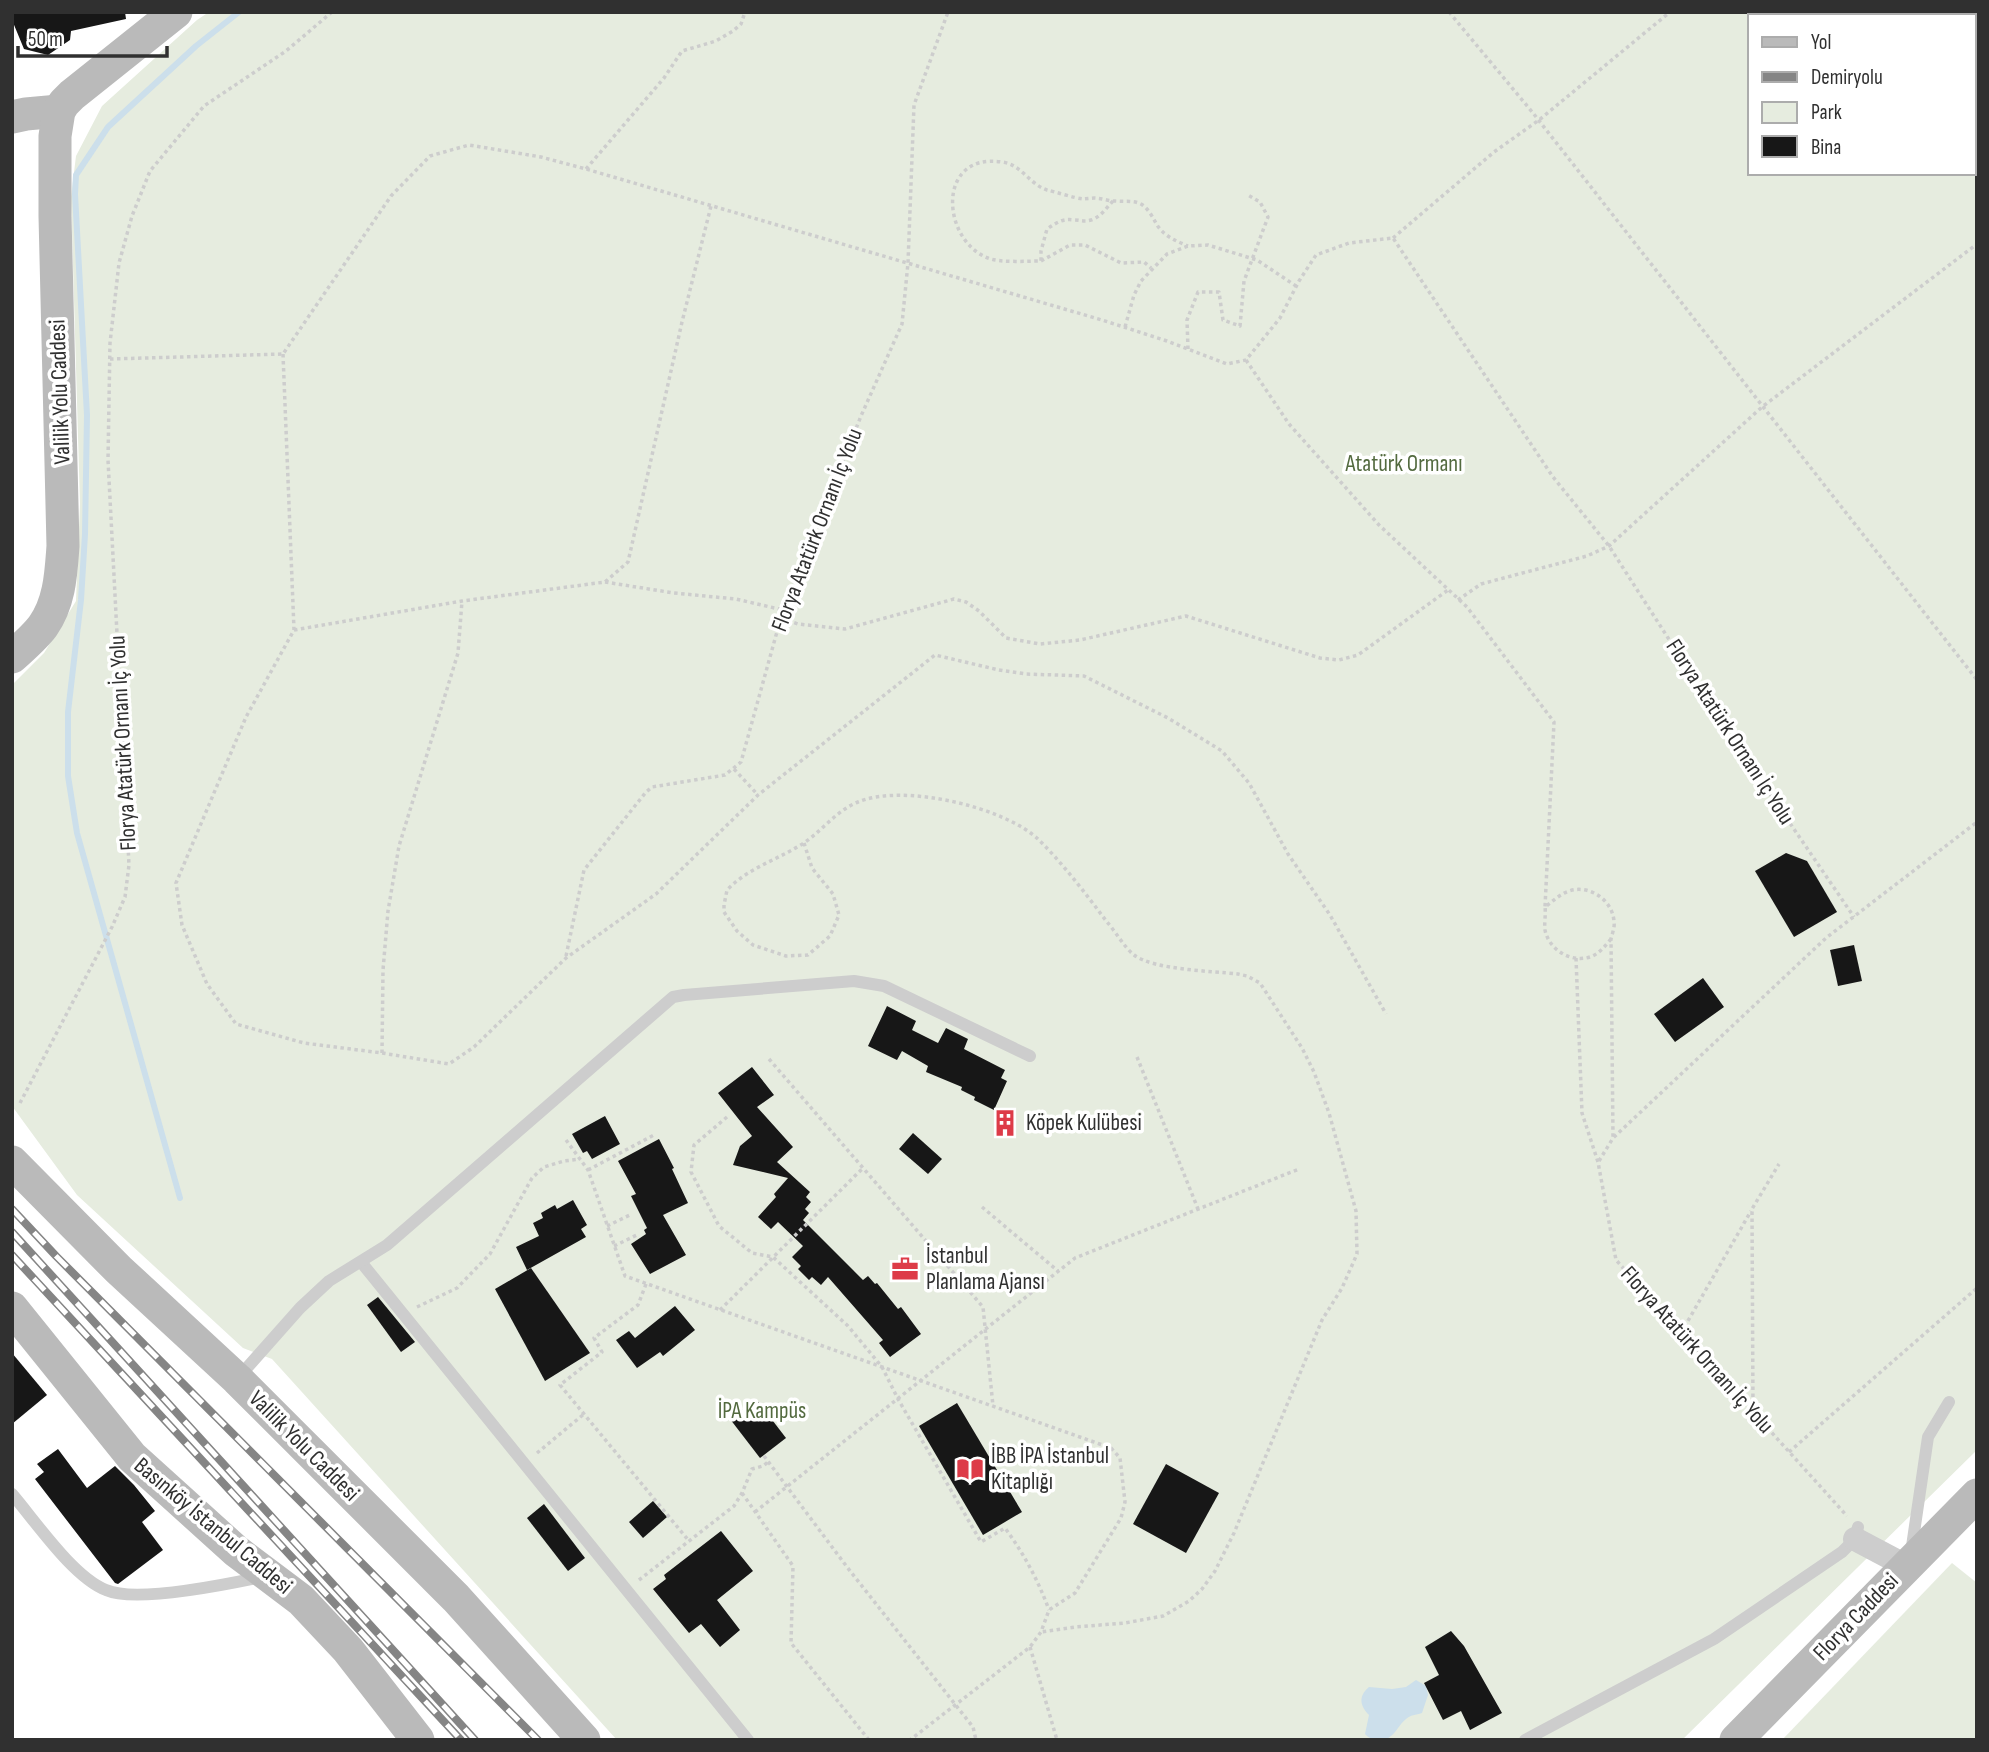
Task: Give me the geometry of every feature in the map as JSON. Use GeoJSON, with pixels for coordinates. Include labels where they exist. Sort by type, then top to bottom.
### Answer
{"type":"FeatureCollection","features":[{"type":"Feature","properties":{"kind":"main road"},"geometry":{"type":"LineString","coordinates":[[12,117],[59,111],[72,95],[176,12]]}},
{"type":"Feature","properties":{"kind":"main road","name":"Valilik Yolu Caddesi"},"geometry":{"type":"LineString","coordinates":[[12,657],[43,626],[53,607],[60,583],[63,546],[55,216],[55,136],[59,111]]}},
{"type":"Feature","properties":{"kind":"main road","name":"Valilik Yolu Caddesi"},"geometry":{"type":"LineString","coordinates":[[12,1162],[119,1270],[237,1379],[456,1598],[584,1740]]}},
{"type":"Feature","properties":{"kind":"main road","name":"Basınköy İstanbul Caddesi"},"geometry":{"type":"LineString","coordinates":[[12,1308],[132,1457],[236,1551],[301,1600],[348,1650],[418,1740]]}},
{"type":"Feature","properties":{"kind":"main road","name":"Florya Caddesi"},"geometry":{"type":"LineString","coordinates":[[1736,1740],[1908,1564],[1969,1514]]}},
{"type":"Feature","properties":{"kind":"street"},"geometry":{"type":"LineString","coordinates":[[1856,1533],[1908,1564]]}},
{"type":"Feature","properties":{"kind":"lane"},"geometry":{"type":"LineString","coordinates":[[237,1379],[314,1294],[387,1245],[673,997],[854,981],[884,986],[1030,1056]]}},
{"type":"Feature","properties":{"kind":"lane"},"geometry":{"type":"LineString","coordinates":[[361,1262],[748,1740]]}},
{"type":"Feature","properties":{"kind":"lane"},"geometry":{"type":"LineString","coordinates":[[1908,1564],[1928,1437],[1948,1402]]}},
{"type":"Feature","properties":{"kind":"lane"},"geometry":{"type":"LineString","coordinates":[[12,1494],[76,1570],[107,1591],[124,1595],[178,1591],[268,1575]]}},
{"type":"Feature","properties":{"kind":"lane"},"geometry":{"type":"LineString","coordinates":[[1525,1740],[1714,1639],[1842,1552],[1856,1533]]}},
{"type":"Feature","properties":{"kind":"path","name":"Florya Atatürk Ornanı İç Yolu"},"geometry":{"type":"LineString","coordinates":[[20,1103],[125,897],[129,865],[108,460],[110,343],[119,263],[132,216],[150,171],[204,106],[286,51],[332,12]]}},
{"type":"Feature","properties":{"kind":"path"},"geometry":{"type":"LineString","coordinates":[[586,170],[664,78],[682,51],[716,41],[733,31],[741,24],[746,12]]}},
{"type":"Feature","properties":{"kind":"path","name":"Florya Atatürk Ornanı İç Yolu"},"geometry":{"type":"LineString","coordinates":[[734,769],[741,762],[745,751],[783,610],[861,416],[902,324],[908,263],[914,104],[948,12]]}},
{"type":"Feature","properties":{"kind":"path"},"geometry":{"type":"LineString","coordinates":[[1449,12],[1539,120],[1977,680]]}},
{"type":"Feature","properties":{"kind":"path"},"geometry":{"type":"LineString","coordinates":[[1386,1014],[1330,915],[1288,854],[1249,783],[1222,751],[1168,718],[1084,676],[1026,674],[935,655],[758,795],[656,894],[566,958],[474,1046],[449,1064],[304,1043],[236,1024],[207,984],[182,925],[176,883],[247,717],[294,630],[283,354],[390,196],[430,156],[469,145],[541,157],[711,206],[1125,327],[1227,364],[1246,360],[1280,318],[1316,255],[1349,243],[1393,238],[1494,152],[1539,120],[1670,12]]}},
{"type":"Feature","properties":{"kind":"path"},"geometry":{"type":"LineString","coordinates":[[1151,268],[1144,262],[1121,263],[1085,245],[1070,245],[1041,261],[988,259],[967,244],[957,225],[951,205],[953,188],[961,174],[973,165],[1003,162],[1017,167],[1044,189],[1083,199],[1141,204],[1163,232],[1188,246]]}},
{"type":"Feature","properties":{"kind":"path"},"geometry":{"type":"LineString","coordinates":[[1188,349],[1187,320],[1198,292],[1219,292],[1223,320],[1240,327],[1244,281],[1268,217],[1260,202],[1248,195]]}},
{"type":"Feature","properties":{"kind":"path"},"geometry":{"type":"LineString","coordinates":[[1041,261],[1047,229],[1066,219],[1092,220],[1114,201]]}},
{"type":"Feature","properties":{"kind":"path"},"geometry":{"type":"LineString","coordinates":[[605,582],[628,562],[711,206]]}},
{"type":"Feature","properties":{"kind":"path","name":"Florya Atatürk Ornanı İç Yolu"},"geometry":{"type":"LineString","coordinates":[[1393,238],[1553,477],[1609,546],[1740,750],[1854,917]]}},
{"type":"Feature","properties":{"kind":"path"},"geometry":{"type":"LineString","coordinates":[[1458,600],[1481,584],[1587,556],[1609,546],[1762,407],[1977,244]]}},
{"type":"Feature","properties":{"kind":"path"},"geometry":{"type":"LineString","coordinates":[[1125,327],[1140,281],[1167,254],[1188,246],[1208,245],[1252,259],[1297,286]]}},
{"type":"Feature","properties":{"kind":"path"},"geometry":{"type":"LineString","coordinates":[[110,359],[283,354]]}},
{"type":"Feature","properties":{"kind":"path"},"geometry":{"type":"LineString","coordinates":[[1246,360],[1289,424],[1379,525],[1467,607],[1555,722],[1545,930],[1551,944],[1562,954],[1576,958],[1596,954],[1611,939]]}},
{"type":"Feature","properties":{"kind":"path"},"geometry":{"type":"LineString","coordinates":[[294,630],[462,601],[605,582],[736,599],[783,610]]}},
{"type":"Feature","properties":{"kind":"path"},"geometry":{"type":"LineString","coordinates":[[781,618],[798,624],[845,629],[954,599],[966,602],[979,611],[1006,638],[1040,643],[1080,640],[1186,616],[1320,657],[1339,660],[1358,655],[1448,590]]}},
{"type":"Feature","properties":{"kind":"path"},"geometry":{"type":"LineString","coordinates":[[382,1053],[383,970],[388,911],[398,846],[458,653],[462,601]]}},
{"type":"Feature","properties":{"kind":"path"},"geometry":{"type":"LineString","coordinates":[[566,958],[584,870],[646,792],[652,788],[725,775],[734,769],[758,795]]}},
{"type":"Feature","properties":{"kind":"path"},"geometry":{"type":"LineString","coordinates":[[804,843],[812,868],[833,894],[839,915],[830,936],[808,955],[786,956],[753,945],[737,931],[724,912],[724,898],[734,883],[750,871],[804,843],[841,812],[858,802],[889,796],[946,800],[1007,820],[1038,839],[1133,954],[1157,964],[1238,974],[1260,983],[1302,1048],[1329,1113],[1356,1211],[1357,1254],[1342,1288],[1322,1320],[1234,1533],[1215,1571],[1189,1601],[1163,1616],[1143,1621],[1041,1632]]}},
{"type":"Feature","properties":{"kind":"path"},"geometry":{"type":"LineString","coordinates":[[1598,1162],[1613,1138],[1826,938],[1977,822]]}},
{"type":"Feature","properties":{"kind":"path"},"geometry":{"type":"LineString","coordinates":[[1545,907],[1560,895],[1583,889],[1598,895],[1610,907],[1614,923],[1611,939],[1613,1138]]}},
{"type":"Feature","properties":{"kind":"path","name":"Florya Atatürk Ornanı İç Yolu"},"geometry":{"type":"LineString","coordinates":[[1576,958],[1582,1113],[1598,1162],[1616,1260],[1789,1452],[1856,1533]]}},
{"type":"Feature","properties":{"kind":"path"},"geometry":{"type":"LineString","coordinates":[[1137,1057],[1198,1209]]}},
{"type":"Feature","properties":{"kind":"path"},"geometry":{"type":"LineString","coordinates":[[769,1059],[983,1307],[993,1406]]}},
{"type":"Feature","properties":{"kind":"path"},"geometry":{"type":"LineString","coordinates":[[727,1117],[694,1144],[691,1172],[719,1226],[752,1252],[773,1257],[848,1326],[882,1367],[981,1542],[1004,1526],[1025,1557],[1041,1587],[1049,1610]]}},
{"type":"Feature","properties":{"kind":"path"},"geometry":{"type":"LineString","coordinates":[[588,1170],[654,1135]]}},
{"type":"Feature","properties":{"kind":"path"},"geometry":{"type":"LineString","coordinates":[[566,1140],[588,1170],[625,1276],[1111,1448],[1120,1458],[1125,1502],[1121,1518],[1075,1593],[1049,1610],[1041,1632],[1030,1647],[910,1740]]}},
{"type":"Feature","properties":{"kind":"path"},"geometry":{"type":"LineString","coordinates":[[404,1315],[457,1288],[491,1254],[532,1178],[544,1167],[580,1159]]}},
{"type":"Feature","properties":{"kind":"path"},"geometry":{"type":"LineString","coordinates":[[1681,1333],[1779,1164]]}},
{"type":"Feature","properties":{"kind":"path"},"geometry":{"type":"LineString","coordinates":[[720,1310],[863,1168]]}},
{"type":"Feature","properties":{"kind":"path"},"geometry":{"type":"LineString","coordinates":[[755,1512],[1075,1258],[1299,1169]]}},
{"type":"Feature","properties":{"kind":"path"},"geometry":{"type":"LineString","coordinates":[[982,1207],[1058,1271]]}},
{"type":"Feature","properties":{"kind":"path"},"geometry":{"type":"LineString","coordinates":[[1752,1209],[1753,1413]]}},
{"type":"Feature","properties":{"kind":"path"},"geometry":{"type":"LineString","coordinates":[[607,1226],[629,1215]]}},
{"type":"Feature","properties":{"kind":"path"},"geometry":{"type":"LineString","coordinates":[[614,1246],[637,1235]]}},
{"type":"Feature","properties":{"kind":"path"},"geometry":{"type":"LineString","coordinates":[[646,1284],[638,1305],[594,1338],[602,1352],[560,1385],[689,1541]]}},
{"type":"Feature","properties":{"kind":"path","name":"Florya Atatürk Ornanı İç Yolu"},"geometry":{"type":"LineString","coordinates":[[1789,1452],[1977,1288]]}},
{"type":"Feature","properties":{"kind":"path"},"geometry":{"type":"LineString","coordinates":[[524,1464],[584,1414]]}},
{"type":"Feature","properties":{"kind":"path"},"geometry":{"type":"LineString","coordinates":[[764,1456],[956,1704],[973,1727],[976,1740]]}},
{"type":"Feature","properties":{"kind":"path"},"geometry":{"type":"LineString","coordinates":[[627,1590],[734,1506],[752,1469],[768,1462]]}},
{"type":"Feature","properties":{"kind":"path"},"geometry":{"type":"LineString","coordinates":[[742,1493],[793,1566],[791,1643],[869,1740]]}},
{"type":"Feature","properties":{"kind":"path"},"geometry":{"type":"LineString","coordinates":[[1030,1647],[1057,1740]]}},
{"type":"Feature","properties":{"kind":"green space","name":"Atatürk Ormanı"},"geometry":{"type":"Polygon","coordinates":[[[209,12],[1977,12],[1977,1450],[1682,1740],[617,1740],[272,1359],[243,1348],[77,1195],[12,1106],[12,685],[44,653],[76,601],[80,504],[71,197],[76,156],[102,106],[209,12]]]}},
{"type":"Feature","properties":{"kind":"green space"},"geometry":{"type":"Polygon","coordinates":[[[1952,1563],[1977,1583],[1977,1740],[1782,1740],[1952,1563]]]}},
{"type":"Feature","properties":{"kind":"water"},"geometry":{"type":"Polygon","coordinates":[[[1416,1680],[1426,1686],[1428,1695],[1422,1713],[1408,1718],[1385,1739],[1367,1736],[1365,1734],[1369,1715],[1362,1701],[1365,1690],[1369,1687],[1406,1687],[1416,1680]]]}},
{"type":"Feature","properties":{"kind":"building"},"geometry":{"type":"Polygon","coordinates":[[[12,12],[125,12],[126,19],[71,31],[70,40],[48,55],[24,49],[12,20],[12,12]]]}},
{"type":"Feature","properties":{"kind":"building"},"geometry":{"type":"Polygon","coordinates":[[[1786,853],[1807,861],[1837,912],[1794,937],[1755,871],[1786,853]]]}},
{"type":"Feature","properties":{"kind":"building"},"geometry":{"type":"Polygon","coordinates":[[[1854,945],[1862,981],[1838,986],[1830,950],[1854,945]]]}},
{"type":"Feature","properties":{"kind":"building"},"geometry":{"type":"Polygon","coordinates":[[[1703,978],[1724,1007],[1675,1042],[1654,1014],[1703,978]]]}},
{"type":"Feature","properties":{"kind":"building"},"geometry":{"type":"Polygon","coordinates":[[[887,1006],[916,1021],[912,1030],[938,1043],[946,1028],[968,1039],[964,1049],[1005,1070],[1001,1078],[1007,1081],[994,1110],[974,1100],[975,1097],[961,1090],[962,1087],[926,1072],[928,1066],[902,1051],[897,1060],[868,1046],[887,1006]]]}},
{"type":"Feature","properties":{"kind":"building"},"geometry":{"type":"Polygon","coordinates":[[[752,1067],[774,1095],[757,1107],[793,1147],[777,1162],[810,1192],[806,1197],[811,1202],[805,1209],[809,1213],[803,1220],[863,1280],[868,1276],[877,1283],[898,1309],[901,1307],[921,1334],[890,1357],[879,1343],[883,1340],[828,1277],[821,1285],[812,1277],[809,1280],[798,1269],[801,1266],[792,1257],[803,1246],[778,1222],[771,1229],[758,1217],[788,1178],[733,1165],[740,1146],[752,1136],[718,1093],[752,1067]]]}},
{"type":"Feature","properties":{"kind":"building"},"geometry":{"type":"Polygon","coordinates":[[[605,1116],[620,1144],[592,1159],[587,1151],[583,1153],[572,1134],[605,1116]]]}},
{"type":"Feature","properties":{"kind":"building"},"geometry":{"type":"Polygon","coordinates":[[[913,1133],[942,1159],[928,1174],[899,1149],[913,1133]]]}},
{"type":"Feature","properties":{"kind":"building"},"geometry":{"type":"Polygon","coordinates":[[[659,1139],[688,1203],[663,1215],[686,1255],[650,1274],[631,1244],[646,1234],[644,1230],[647,1228],[631,1196],[636,1194],[618,1161],[659,1139]]]}},
{"type":"Feature","properties":{"kind":"building"},"geometry":{"type":"Polygon","coordinates":[[[573,1200],[587,1225],[581,1229],[586,1237],[527,1270],[516,1247],[539,1236],[533,1223],[543,1218],[541,1213],[555,1205],[557,1209],[573,1200]]]}},
{"type":"Feature","properties":{"kind":"building"},"geometry":{"type":"Polygon","coordinates":[[[531,1268],[590,1353],[545,1381],[495,1289],[531,1268]]]}},
{"type":"Feature","properties":{"kind":"building"},"geometry":{"type":"Polygon","coordinates":[[[378,1297],[415,1342],[401,1352],[367,1305],[378,1297]]]}},
{"type":"Feature","properties":{"kind":"building"},"geometry":{"type":"Polygon","coordinates":[[[675,1306],[695,1330],[663,1356],[660,1352],[637,1368],[616,1340],[629,1331],[635,1338],[675,1306]]]}},
{"type":"Feature","properties":{"kind":"building"},"geometry":{"type":"Polygon","coordinates":[[[12,1353],[47,1395],[12,1424],[12,1353]]]}},
{"type":"Feature","properties":{"kind":"building"},"geometry":{"type":"Polygon","coordinates":[[[756,1399],[786,1438],[760,1458],[730,1419],[756,1399]]]}},
{"type":"Feature","properties":{"kind":"building","name":"İBB İPA İstanbul Kitaplığı"},"geometry":{"type":"Polygon","coordinates":[[[957,1403],[1022,1512],[983,1535],[919,1426],[957,1403]]]}},
{"type":"Feature","properties":{"kind":"building"},"geometry":{"type":"Polygon","coordinates":[[[58,1449],[87,1488],[115,1466],[155,1511],[142,1522],[163,1550],[118,1584],[35,1479],[44,1472],[37,1464],[58,1449]]]}},
{"type":"Feature","properties":{"kind":"building"},"geometry":{"type":"Polygon","coordinates":[[[1166,1464],[1219,1493],[1186,1553],[1133,1524],[1166,1464]]]}},
{"type":"Feature","properties":{"kind":"building"},"geometry":{"type":"Polygon","coordinates":[[[653,1501],[667,1517],[643,1538],[629,1522],[653,1501]]]}},
{"type":"Feature","properties":{"kind":"building"},"geometry":{"type":"Polygon","coordinates":[[[544,1504],[585,1558],[568,1571],[527,1518],[544,1504]]]}},
{"type":"Feature","properties":{"kind":"building"},"geometry":{"type":"Polygon","coordinates":[[[721,1531],[753,1571],[717,1600],[740,1630],[720,1647],[701,1624],[689,1633],[653,1589],[666,1579],[664,1575],[721,1531]]]}},
{"type":"Feature","properties":{"kind":"building"},"geometry":{"type":"Polygon","coordinates":[[[1451,1631],[1464,1646],[1502,1713],[1470,1730],[1461,1711],[1443,1720],[1424,1683],[1439,1675],[1425,1647],[1451,1631]]]}},
{"type":"Feature","properties":{"kind":"waterway"},"geometry":{"type":"LineString","coordinates":[[180,1198],[77,833],[68,776],[68,712],[81,600],[85,534],[87,415],[75,194],[76,175],[108,127],[196,46],[239,12]]}},
{"type":"Feature","properties":{"kind":"railway"},"geometry":{"type":"LineString","coordinates":[[12,1209],[538,1740]]}},
{"type":"Feature","properties":{"kind":"railway"},"geometry":{"type":"LineString","coordinates":[[12,1232],[475,1740]]}},
{"type":"Feature","properties":{"kind":"railway"},"geometry":{"type":"LineString","coordinates":[[12,1255],[461,1740]]}},
{"type":"Feature","properties":{"kind":"place","name":"Köpek Kulübesi"},"geometry":{"type":"Point","coordinates":[1005,1123]}},
{"type":"Feature","properties":{"kind":"place","name":"İstanbul Planlama Ajansı"},"geometry":{"type":"Point","coordinates":[905,1269]}},
{"type":"Feature","properties":{"kind":"place","name":"İBB İPA İstanbul Kitaplığı"},"geometry":{"type":"Point","coordinates":[970,1469]}},
{"type":"Feature","properties":{"kind":"park label","name":"İPA Kampüs"},"geometry":{"type":"Point","coordinates":[762,1411]}}]}
